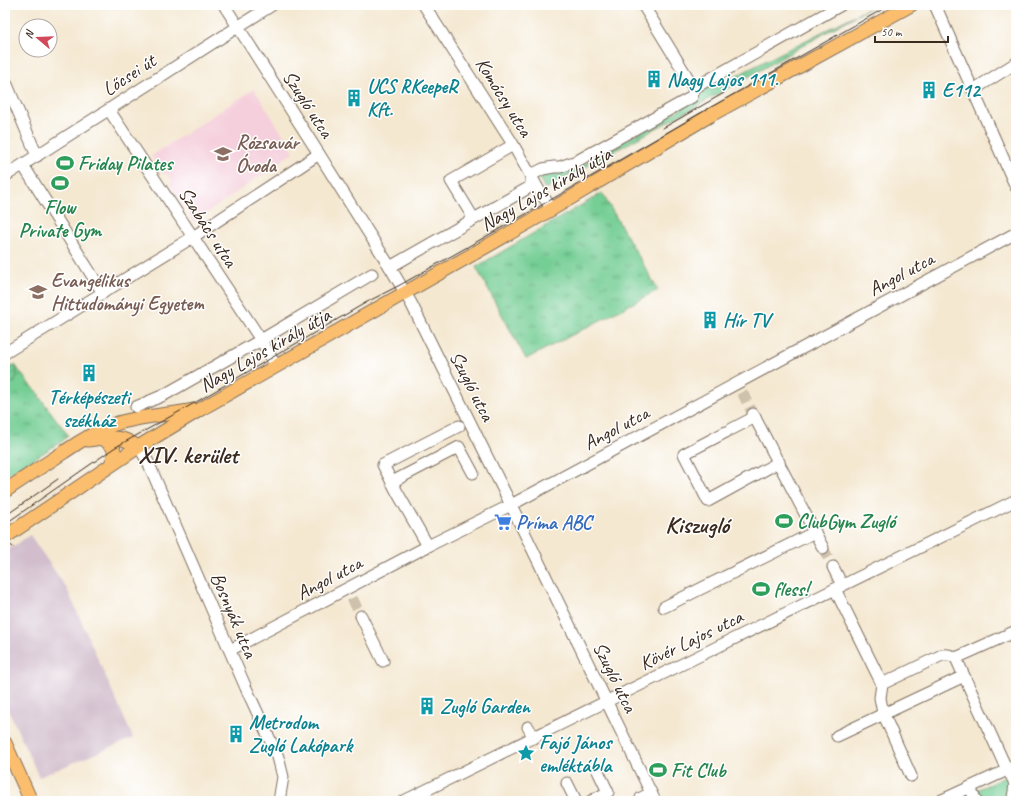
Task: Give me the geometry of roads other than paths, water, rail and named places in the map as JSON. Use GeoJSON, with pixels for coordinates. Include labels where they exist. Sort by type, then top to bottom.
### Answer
{"type":"FeatureCollection","features":[{"type":"Feature","properties":{"kind":"main road","name":"Nagy Lajos király útja"},"geometry":{"type":"LineString","coordinates":[[5,537],[111,464],[201,408],[552,209],[709,116],[911,5]]}},
{"type":"Feature","properties":{"kind":"main road","name":"Nagy Lajos király útja"},"geometry":{"type":"LineString","coordinates":[[5,491],[96,432],[117,424],[201,408]]}},
{"type":"Feature","properties":{"kind":"main road"},"geometry":{"type":"LineString","coordinates":[[102,438],[112,444],[114,448],[114,458],[111,464]]}},
{"type":"Feature","properties":{"kind":"main road"},"geometry":{"type":"LineString","coordinates":[[76,444],[92,439],[120,438],[128,440],[138,447]]}},
{"type":"Feature","properties":{"kind":"main road"},"geometry":{"type":"LineString","coordinates":[[5,743],[31,801]]}},
{"type":"Feature","properties":{"kind":"street","name":"Szugló utca"},"geometry":{"type":"LineString","coordinates":[[224,5],[405,293],[512,505],[607,702],[649,797]]}},
{"type":"Feature","properties":{"kind":"street","name":"Lőcsei út"},"geometry":{"type":"LineString","coordinates":[[5,176],[272,5]]}},
{"type":"Feature","properties":{"kind":"street","name":"Komócsy utca"},"geometry":{"type":"LineString","coordinates":[[424,5],[552,209]]}},
{"type":"Feature","properties":{"kind":"street"},"geometry":{"type":"LineString","coordinates":[[643,5],[694,88]]}},
{"type":"Feature","properties":{"kind":"street","name":"Nagy Lajos király útja"},"geometry":{"type":"LineString","coordinates":[[532,176],[543,169],[560,167],[576,161],[692,97],[694,88],[841,5]]}},
{"type":"Feature","properties":{"kind":"street"},"geometry":{"type":"LineString","coordinates":[[935,5],[1016,187]]}},
{"type":"Feature","properties":{"kind":"street"},"geometry":{"type":"LineString","coordinates":[[973,90],[1016,63]]}},
{"type":"Feature","properties":{"kind":"street"},"geometry":{"type":"LineString","coordinates":[[5,80],[38,156]]}},
{"type":"Feature","properties":{"kind":"street","name":"Szabács utca"},"geometry":{"type":"LineString","coordinates":[[108,110],[261,340],[276,366]]}},
{"type":"Feature","properties":{"kind":"street"},"geometry":{"type":"LineString","coordinates":[[474,218],[451,181],[513,145]]}},
{"type":"Feature","properties":{"kind":"street"},"geometry":{"type":"LineString","coordinates":[[5,353],[192,237],[319,154]]}},
{"type":"Feature","properties":{"kind":"street"},"geometry":{"type":"LineString","coordinates":[[23,165],[103,293]]}},
{"type":"Feature","properties":{"kind":"street"},"geometry":{"type":"LineString","coordinates":[[390,267],[530,187],[532,183],[532,176]]}},
{"type":"Feature","properties":{"kind":"street","name":"Angol utca"},"geometry":{"type":"LineString","coordinates":[[230,650],[349,594],[428,546],[512,505],[740,387],[1016,233]]}},
{"type":"Feature","properties":{"kind":"street","name":"Nagy Lajos király útja"},"geometry":{"type":"LineString","coordinates":[[136,407],[164,395],[261,340],[372,274]]}},
{"type":"Feature","properties":{"kind":"street"},"geometry":{"type":"LineString","coordinates":[[779,462],[708,501],[684,454],[729,431],[754,415],[779,462],[823,548]]}},
{"type":"Feature","properties":{"kind":"street"},"geometry":{"type":"LineString","coordinates":[[428,546],[383,464],[459,426]]}},
{"type":"Feature","properties":{"kind":"street","name":"Bosnyák utca"},"geometry":{"type":"LineString","coordinates":[[138,447],[150,466],[246,688],[278,757],[283,777],[279,801]]}},
{"type":"Feature","properties":{"kind":"street"},"geometry":{"type":"LineString","coordinates":[[392,482],[459,447],[473,474]]}},
{"type":"Feature","properties":{"kind":"street","name":"Kövér Lajos utca"},"geometry":{"type":"LineString","coordinates":[[404,801],[1016,500]]}},
{"type":"Feature","properties":{"kind":"street"},"geometry":{"type":"LineString","coordinates":[[664,607],[815,532]]}},
{"type":"Feature","properties":{"kind":"street"},"geometry":{"type":"LineString","coordinates":[[833,567],[838,587],[882,684],[880,698],[883,713],[911,776]]}},
{"type":"Feature","properties":{"kind":"street"},"geometry":{"type":"LineString","coordinates":[[361,616],[383,661]]}},
{"type":"Feature","properties":{"kind":"street"},"geometry":{"type":"LineString","coordinates":[[956,658],[1016,631]]}},
{"type":"Feature","properties":{"kind":"street"},"geometry":{"type":"LineString","coordinates":[[882,684],[942,655],[947,654],[956,658],[1011,768],[1014,783],[1011,798]]}},
{"type":"Feature","properties":{"kind":"street"},"geometry":{"type":"LineString","coordinates":[[837,736],[964,676]]}},
{"type":"Feature","properties":{"kind":"street"},"geometry":{"type":"LineString","coordinates":[[528,727],[534,738]]}},
{"type":"Feature","properties":{"kind":"street"},"geometry":{"type":"LineString","coordinates":[[940,801],[1011,768]]}},
{"type":"Feature","properties":{"kind":"street"},"geometry":{"type":"LineString","coordinates":[[591,801],[608,792],[597,769]]}},
{"type":"Feature","properties":{"kind":"street"},"geometry":{"type":"LineString","coordinates":[[567,783],[576,801]]}},
{"type":"Feature","properties":{"kind":"street"},"geometry":{"type":"LineString","coordinates":[[970,787],[976,801]]}},
{"type":"Feature","properties":{"kind":"tunnel"},"geometry":{"type":"LineString","coordinates":[[742,392],[753,414]]}},
{"type":"Feature","properties":{"kind":"tunnel"},"geometry":{"type":"LineString","coordinates":[[823,548],[833,567]]}},
{"type":"Feature","properties":{"kind":"tunnel"},"geometry":{"type":"LineString","coordinates":[[352,598],[361,616]]}},
{"type":"Feature","properties":{"kind":"tram line"},"geometry":{"type":"LineString","coordinates":[[5,524],[114,448],[191,405],[367,302],[540,206],[890,5]]}},
{"type":"Feature","properties":{"kind":"tram line"},"geometry":{"type":"LineString","coordinates":[[663,128],[724,93]]}},
{"type":"Feature","properties":{"kind":"tram line"},"geometry":{"type":"LineString","coordinates":[[5,516],[58,479]]}},
{"type":"Feature","properties":{"kind":"tram line"},"geometry":{"type":"LineString","coordinates":[[5,541],[13,547]]}},
{"type":"Feature","properties":{"kind":"place","name":"Nagy Lajos 111."},"geometry":{"type":"Point","coordinates":[654,79]}},
{"type":"Feature","properties":{"kind":"place","name":"E112"},"geometry":{"type":"Point","coordinates":[929,90]}},
{"type":"Feature","properties":{"kind":"place","name":"UCS RKeepeR Kft."},"geometry":{"type":"Point","coordinates":[354,98]}},
{"type":"Feature","properties":{"kind":"place","name":"Rózsavár Óvoda"},"geometry":{"type":"Point","coordinates":[223,154]}},
{"type":"Feature","properties":{"kind":"place","name":"Friday Pilates"},"geometry":{"type":"Point","coordinates":[65,163]}},
{"type":"Feature","properties":{"kind":"place","name":"Flow Private Gym"},"geometry":{"type":"Point","coordinates":[60,183]}},
{"type":"Feature","properties":{"kind":"place","name":"Evangélikus Hittudományi Egyetem"},"geometry":{"type":"Point","coordinates":[38,292]}},
{"type":"Feature","properties":{"kind":"place","name":"Hír TV"},"geometry":{"type":"Point","coordinates":[710,320]}},
{"type":"Feature","properties":{"kind":"place","name":"Térképészeti székház"},"geometry":{"type":"Point","coordinates":[89,373]}},
{"type":"Feature","properties":{"kind":"place","name":"ClubGym Zugló"},"geometry":{"type":"Point","coordinates":[784,521]}},
{"type":"Feature","properties":{"kind":"place","name":"Príma ABC"},"geometry":{"type":"Point","coordinates":[503,522]}},
{"type":"Feature","properties":{"kind":"place","name":"fless!"},"geometry":{"type":"Point","coordinates":[761,589]}},
{"type":"Feature","properties":{"kind":"place","name":"Zugló Garden"},"geometry":{"type":"Point","coordinates":[427,706]}},
{"type":"Feature","properties":{"kind":"place","name":"Metrodom Zugló Lakópark"},"geometry":{"type":"Point","coordinates":[236,734]}},
{"type":"Feature","properties":{"kind":"place","name":"Fajó János emléktábla"},"geometry":{"type":"Point","coordinates":[526,753]}},
{"type":"Feature","properties":{"kind":"place","name":"Fit Club"},"geometry":{"type":"Point","coordinates":[658,770]}},
{"type":"Feature","properties":{"kind":"district","name":"XIV. kerület"},"geometry":{"type":"Point","coordinates":[188,455]}},
{"type":"Feature","properties":{"kind":"district","name":"Kiszugló"},"geometry":{"type":"Point","coordinates":[697,525]}}]}
